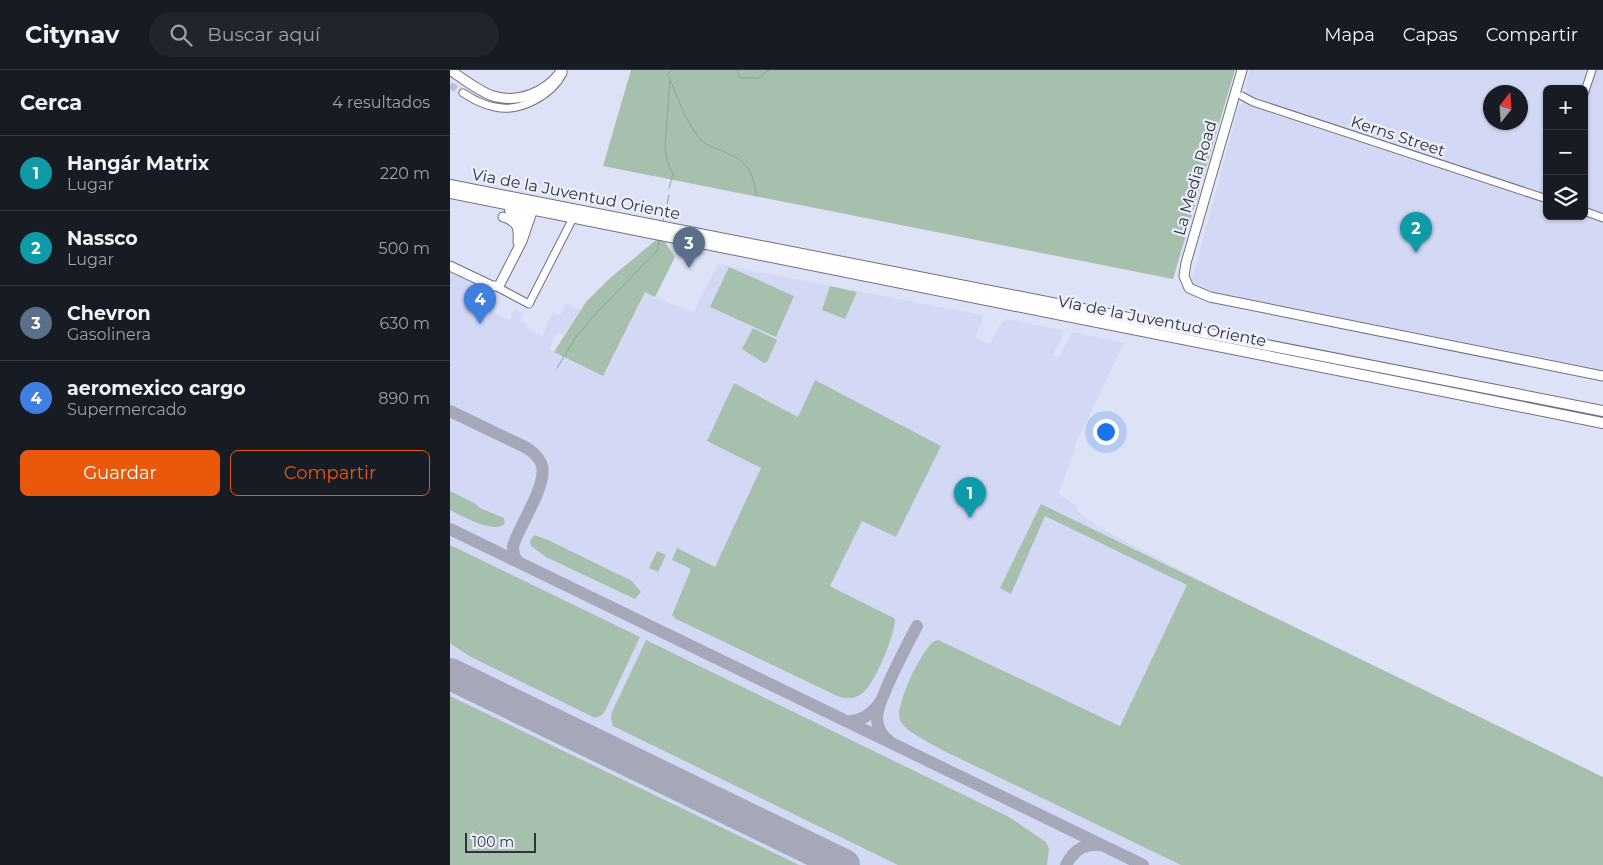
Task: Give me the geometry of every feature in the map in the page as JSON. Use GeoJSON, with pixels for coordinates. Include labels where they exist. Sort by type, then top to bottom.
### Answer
{"type":"FeatureCollection","features":[{"type":"Feature","properties":{"kind":"highway","name":"Via de la Juventud Oriente"},"geometry":{"type":"LineString","coordinates":[[450,185],[573,218],[655,229]]}},
{"type":"Feature","properties":{"kind":"highway","name":"Via de la Juventud Oriente"},"geometry":{"type":"LineString","coordinates":[[450,193],[505,214],[534,206],[655,229],[716,247]]}},
{"type":"Feature","properties":{"kind":"highway","name":"Via de la Juventud Oriente"},"geometry":{"type":"LineString","coordinates":[[667,232],[756,244]]}},
{"type":"Feature","properties":{"kind":"highway","name":"Vía de la Juventud Oriente"},"geometry":{"type":"LineString","coordinates":[[756,244],[1566,409],[1603,422]]}},
{"type":"Feature","properties":{"kind":"highway","name":"Vía de la Juventud Oriente"},"geometry":{"type":"LineString","coordinates":[[716,247],[1302,364],[1566,409],[1603,412]]}},
{"type":"Feature","properties":{"kind":"highway"},"geometry":{"type":"LineString","coordinates":[[1603,412],[1594,412],[1592,415],[1603,422]]}},
{"type":"Feature","properties":{"kind":"main road"},"geometry":{"type":"LineString","coordinates":[[450,70],[479,90],[499,98],[536,93],[550,85],[564,70]]}},
{"type":"Feature","properties":{"kind":"main road","name":"La Media Road"},"geometry":{"type":"LineString","coordinates":[[1194,291],[1186,283],[1184,270],[1242,70]]}},
{"type":"Feature","properties":{"kind":"main road"},"geometry":{"type":"LineString","coordinates":[[450,266],[497,287],[502,283],[519,247],[534,206]]}},
{"type":"Feature","properties":{"kind":"main road"},"geometry":{"type":"LineString","coordinates":[[505,214],[519,230],[519,247]]}},
{"type":"Feature","properties":{"kind":"main road"},"geometry":{"type":"LineString","coordinates":[[1194,291],[1603,371]]}},
{"type":"Feature","properties":{"kind":"main road"},"geometry":{"type":"LineString","coordinates":[[1194,291],[1210,297],[1603,376]]}},
{"type":"Feature","properties":{"kind":"street"},"geometry":{"type":"LineString","coordinates":[[463,93],[486,105],[496,108],[510,108],[529,102],[550,91],[558,83],[564,70]]}},
{"type":"Feature","properties":{"kind":"street"},"geometry":{"type":"LineString","coordinates":[[1587,85],[1592,70]]}},
{"type":"Feature","properties":{"kind":"street","name":"Kerns Street"},"geometry":{"type":"LineString","coordinates":[[1242,96],[1253,102],[1543,198]]}},
{"type":"Feature","properties":{"kind":"street"},"geometry":{"type":"LineString","coordinates":[[1588,212],[1603,218]]}},
{"type":"Feature","properties":{"kind":"street"},"geometry":{"type":"LineString","coordinates":[[497,287],[529,304],[573,218]]}},
{"type":"Feature","properties":{"kind":"shaded area"},"geometry":{"type":"Polygon","coordinates":[[[1250,70],[1603,70],[1603,378],[1188,295],[1239,106],[1243,103],[1247,90],[1245,86],[1250,70]]]}},
{"type":"Feature","properties":{"kind":"shaded area"},"geometry":{"type":"Polygon","coordinates":[[[718,264],[981,315],[983,320],[975,337],[990,344],[999,326],[1006,319],[1065,331],[1053,355],[1059,358],[1072,332],[1124,343],[1075,445],[1075,451],[1058,494],[1078,507],[1076,510],[1101,529],[1218,589],[1497,726],[1603,865],[450,865],[450,272],[484,289],[476,304],[509,320],[515,309],[523,314],[520,321],[527,324],[526,328],[542,336],[553,312],[561,315],[566,303],[582,310],[564,334],[558,332],[549,349],[603,376],[645,292],[693,313],[718,264]]]}},
{"type":"Feature","properties":{"kind":"green space"},"geometry":{"type":"Polygon","coordinates":[[[631,70],[1235,70],[1173,279],[603,166],[631,70]]]}},
{"type":"Feature","properties":{"kind":"green space"},"geometry":{"type":"Polygon","coordinates":[[[656,240],[665,242],[675,257],[655,297],[645,292],[603,376],[554,352],[586,302],[609,279],[656,240]]]}},
{"type":"Feature","properties":{"kind":"green space"},"geometry":{"type":"Polygon","coordinates":[[[729,267],[794,296],[776,337],[710,307],[729,267]]]}},
{"type":"Feature","properties":{"kind":"green space"},"geometry":{"type":"Polygon","coordinates":[[[830,286],[857,292],[845,319],[822,310],[830,286]]]}},
{"type":"Feature","properties":{"kind":"green space"},"geometry":{"type":"Polygon","coordinates":[[[753,328],[777,340],[767,362],[764,363],[742,349],[753,328]]]}},
{"type":"Feature","properties":{"kind":"green space"},"geometry":{"type":"Polygon","coordinates":[[[815,380],[941,446],[896,537],[862,521],[830,586],[894,618],[895,621],[887,649],[872,682],[861,694],[851,698],[835,695],[676,619],[672,615],[691,569],[672,560],[677,548],[715,567],[761,468],[707,441],[734,383],[798,417],[815,380]]]}},
{"type":"Feature","properties":{"kind":"green space"},"geometry":{"type":"Polygon","coordinates":[[[450,491],[476,504],[480,508],[504,518],[505,523],[494,527],[486,526],[450,510],[450,491]]]}},
{"type":"Feature","properties":{"kind":"green space"},"geometry":{"type":"Polygon","coordinates":[[[1041,504],[1603,777],[1603,865],[1181,865],[942,750],[913,733],[900,721],[901,704],[909,680],[921,657],[932,643],[938,640],[1120,726],[1187,585],[1045,516],[1011,594],[1000,588],[1041,504]]]}},
{"type":"Feature","properties":{"kind":"green space"},"geometry":{"type":"Polygon","coordinates":[[[534,535],[632,581],[641,592],[635,599],[546,557],[531,546],[530,542],[534,535]]]}},
{"type":"Feature","properties":{"kind":"green space"},"geometry":{"type":"Polygon","coordinates":[[[450,545],[640,637],[602,715],[595,718],[469,656],[450,643],[450,545]]]}},
{"type":"Feature","properties":{"kind":"green space"},"geometry":{"type":"Polygon","coordinates":[[[657,551],[666,555],[658,572],[649,568],[657,551]]]}},
{"type":"Feature","properties":{"kind":"green space"},"geometry":{"type":"Polygon","coordinates":[[[646,640],[1009,817],[1046,842],[1049,849],[1047,865],[898,865],[613,726],[612,712],[646,640]]]}},
{"type":"Feature","properties":{"kind":"green space"},"geometry":{"type":"Polygon","coordinates":[[[450,696],[799,865],[450,865],[450,696]]]}},
{"type":"Feature","properties":{"kind":"waterway"},"geometry":{"type":"LineString","coordinates":[[671,70],[668,75],[695,133],[705,144],[732,156],[744,164],[752,177],[756,196]]}},
{"type":"Feature","properties":{"kind":"waterway"},"geometry":{"type":"LineString","coordinates":[[737,70],[740,78],[758,78],[769,70]]}},
{"type":"Feature","properties":{"kind":"waterway"},"geometry":{"type":"LineString","coordinates":[[669,188],[673,174],[667,161],[665,146],[670,81]]}},
{"type":"Feature","properties":{"kind":"waterway"},"geometry":{"type":"LineString","coordinates":[[666,209],[669,195]]}},
{"type":"Feature","properties":{"kind":"waterway"},"geometry":{"type":"LineString","coordinates":[[663,221],[664,215]]}},
{"type":"Feature","properties":{"kind":"waterway"},"geometry":{"type":"LineString","coordinates":[[557,368],[576,337],[597,312],[657,251],[659,240]]}},
{"type":"Feature","properties":{"kind":"taxiway"},"geometry":{"type":"LineString","coordinates":[[450,411],[527,448],[541,463],[542,474],[537,495],[513,546],[514,557],[520,563]]}},
{"type":"Feature","properties":{"kind":"taxiway"},"geometry":{"type":"LineString","coordinates":[[450,529],[1143,865]]}},
{"type":"Feature","properties":{"kind":"taxiway"},"geometry":{"type":"LineString","coordinates":[[889,741],[880,731],[877,721],[878,710],[917,626]]}},
{"type":"Feature","properties":{"kind":"taxiway"},"geometry":{"type":"LineString","coordinates":[[450,672],[481,689]]}},
{"type":"Feature","properties":{"kind":"taxiway"},"geometry":{"type":"LineString","coordinates":[[845,721],[855,721],[865,717],[880,702]]}},
{"type":"Feature","properties":{"kind":"taxiway"},"geometry":{"type":"LineString","coordinates":[[1066,865],[1080,849],[1089,845],[1100,845]]}},
{"type":"Feature","properties":{"kind":"runway"},"geometry":{"type":"LineString","coordinates":[[450,674],[844,865]]}},
{"type":"Feature","properties":{"kind":"tunnel"},"geometry":{"type":"LineString","coordinates":[[450,85],[463,93]]}},
{"type":"Feature","properties":{"kind":"place","name":"Nassco"},"geometry":{"type":"Point","coordinates":[1416,253]}},
{"type":"Feature","properties":{"kind":"place","name":"Chevron"},"geometry":{"type":"Point","coordinates":[689,268]}},
{"type":"Feature","properties":{"kind":"place","name":"aeromexico cargo"},"geometry":{"type":"Point","coordinates":[480,324]}},
{"type":"Feature","properties":{"kind":"place","name":"Hangár Matrix"},"geometry":{"type":"Point","coordinates":[970,518]}}]}
